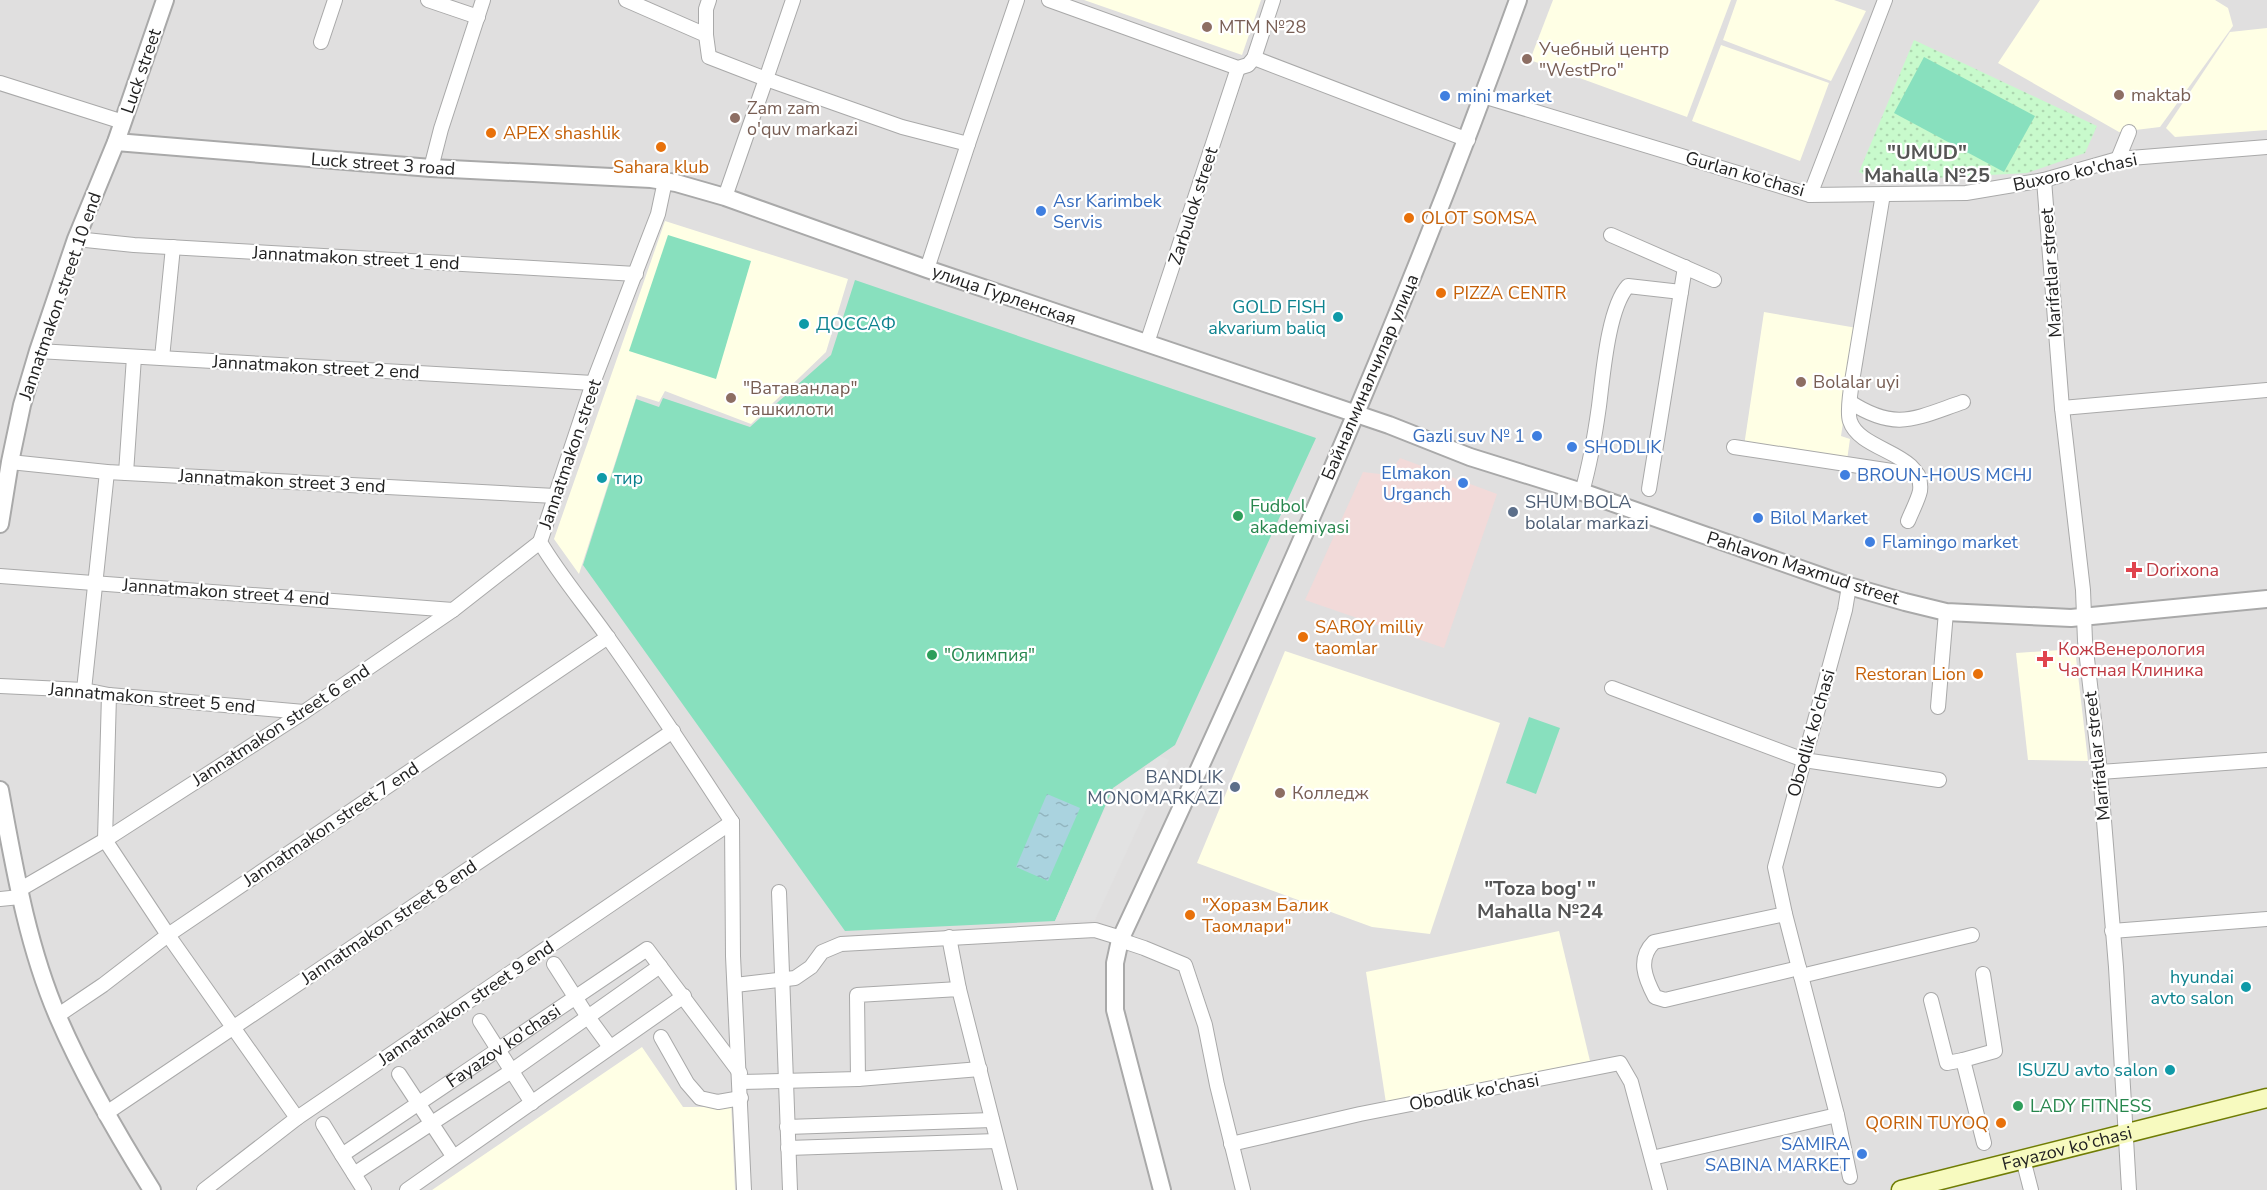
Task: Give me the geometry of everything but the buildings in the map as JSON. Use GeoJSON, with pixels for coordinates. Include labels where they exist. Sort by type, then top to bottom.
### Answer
{"type":"FeatureCollection","features":[{"type":"Feature","properties":{"kind":"main road","name":"Fayazov ko'chasi"},"geometry":{"type":"LineString","coordinates":[[1901,1190],[2267,1098]]}},
{"type":"Feature","properties":{"kind":"street","name":"Luck street"},"geometry":{"type":"LineString","coordinates":[[116,142],[165,0]]}},
{"type":"Feature","properties":{"kind":"street"},"geometry":{"type":"LineString","coordinates":[[321,42],[335,0]]}},
{"type":"Feature","properties":{"kind":"street"},"geometry":{"type":"LineString","coordinates":[[428,0],[478,17]]}},
{"type":"Feature","properties":{"kind":"street"},"geometry":{"type":"LineString","coordinates":[[430,168],[483,0]]}},
{"type":"Feature","properties":{"kind":"street"},"geometry":{"type":"LineString","coordinates":[[709,0],[706,9],[709,57],[902,127],[968,144]]}},
{"type":"Feature","properties":{"kind":"street"},"geometry":{"type":"LineString","coordinates":[[725,197],[793,0]]}},
{"type":"Feature","properties":{"kind":"street"},"geometry":{"type":"LineString","coordinates":[[927,269],[1017,0]]}},
{"type":"Feature","properties":{"kind":"street"},"geometry":{"type":"LineString","coordinates":[[1049,0],[1238,68],[1248,65],[1254,58],[1273,0]]}},
{"type":"Feature","properties":{"kind":"street","name":"Байналминалчилар улица"},"geometry":{"type":"LineString","coordinates":[[1162,1190],[1115,1010],[1115,963],[1120,939],[1357,414],[1468,140],[1518,0]]}},
{"type":"Feature","properties":{"kind":"street"},"geometry":{"type":"LineString","coordinates":[[632,1],[706,35]]}},
{"type":"Feature","properties":{"kind":"street","name":"Gurlan ko'chasi"},"geometry":{"type":"LineString","coordinates":[[1483,96],[1810,195],[1883,1]]}},
{"type":"Feature","properties":{"kind":"street"},"geometry":{"type":"LineString","coordinates":[[1254,58],[1468,140]]}},
{"type":"Feature","properties":{"kind":"street","name":"Zarbulok street"},"geometry":{"type":"LineString","coordinates":[[1147,343],[1238,68]]}},
{"type":"Feature","properties":{"kind":"street"},"geometry":{"type":"LineString","coordinates":[[0,83],[123,122]]}},
{"type":"Feature","properties":{"kind":"street"},"geometry":{"type":"LineString","coordinates":[[2118,159],[2129,132]]}},
{"type":"Feature","properties":{"kind":"street","name":"Luck street 3 road"},"geometry":{"type":"LineString","coordinates":[[116,142],[430,168],[658,180]]}},
{"type":"Feature","properties":{"kind":"street","name":"Jannatmakon street 10 end"},"geometry":{"type":"LineString","coordinates":[[0,524],[22,405],[38,351],[76,239],[116,142]]}},
{"type":"Feature","properties":{"kind":"street","name":"Buxoro ko'chasi"},"geometry":{"type":"LineString","coordinates":[[1810,195],[1966,193],[2044,180],[2118,159],[2267,147]]}},
{"type":"Feature","properties":{"kind":"street","name":"улица Гурленская"},"geometry":{"type":"LineString","coordinates":[[658,180],[725,197],[927,269],[1357,414]]}},
{"type":"Feature","properties":{"kind":"street","name":"Jannatmakon street"},"geometry":{"type":"LineString","coordinates":[[658,180],[658,214],[593,382],[540,542],[551,561],[608,637],[673,731],[732,822]]}},
{"type":"Feature","properties":{"kind":"street","name":"Marifatlar street"},"geometry":{"type":"LineString","coordinates":[[2044,180],[2062,408],[2100,772],[2129,1190]]}},
{"type":"Feature","properties":{"kind":"street"},"geometry":{"type":"LineString","coordinates":[[1883,194],[1849,418],[1855,432],[1888,453],[1903,459],[1918,475],[1920,490],[1908,520]]}},
{"type":"Feature","properties":{"kind":"street"},"geometry":{"type":"LineString","coordinates":[[1611,235],[1714,280]]}},
{"type":"Feature","properties":{"kind":"street","name":"Jannatmakon street 1 end"},"geometry":{"type":"LineString","coordinates":[[76,239],[172,248],[636,274]]}},
{"type":"Feature","properties":{"kind":"street"},"geometry":{"type":"LineString","coordinates":[[162,358],[172,248]]}},
{"type":"Feature","properties":{"kind":"street"},"geometry":{"type":"LineString","coordinates":[[1649,489],[1685,267]]}},
{"type":"Feature","properties":{"kind":"street"},"geometry":{"type":"LineString","coordinates":[[1582,492],[1589,468],[1608,349],[1620,294],[1628,286],[1681,292]]}},
{"type":"Feature","properties":{"kind":"street","name":"Jannatmakon street 2 end"},"geometry":{"type":"LineString","coordinates":[[38,351],[593,382]]}},
{"type":"Feature","properties":{"kind":"street"},"geometry":{"type":"LineString","coordinates":[[126,473],[135,357]]}},
{"type":"Feature","properties":{"kind":"street"},"geometry":{"type":"LineString","coordinates":[[2062,408],[2267,390]]}},
{"type":"Feature","properties":{"kind":"street"},"geometry":{"type":"LineString","coordinates":[[1850,402],[1864,411],[1897,421],[1912,420],[1964,402]]}},
{"type":"Feature","properties":{"kind":"street","name":"Pahlavon Maxmud street"},"geometry":{"type":"LineString","coordinates":[[1357,414],[1470,457],[1582,492],[1849,586],[1946,612],[2028,617],[2085,616],[2267,599]]}},
{"type":"Feature","properties":{"kind":"street"},"geometry":{"type":"LineString","coordinates":[[1734,447],[1918,475]]}},
{"type":"Feature","properties":{"kind":"street","name":"Jannatmakon street 3 end"},"geometry":{"type":"LineString","coordinates":[[10,462],[107,472],[555,496]]}},
{"type":"Feature","properties":{"kind":"street"},"geometry":{"type":"LineString","coordinates":[[84,690],[107,472]]}},
{"type":"Feature","properties":{"kind":"street","name":"Jannatmakon street 6 end"},"geometry":{"type":"LineString","coordinates":[[20,894],[304,712],[453,610],[540,542]]}},
{"type":"Feature","properties":{"kind":"street","name":"Jannatmakon street 4 end"},"geometry":{"type":"LineString","coordinates":[[0,576],[453,610]]}},
{"type":"Feature","properties":{"kind":"street","name":"Obodlik ko'chasi"},"geometry":{"type":"LineString","coordinates":[[1849,586],[1845,610],[1775,867],[1837,1115],[1850,1177]]}},
{"type":"Feature","properties":{"kind":"street"},"geometry":{"type":"LineString","coordinates":[[1938,707],[1946,612]]}},
{"type":"Feature","properties":{"kind":"street","name":"Jannatmakon street 7 end"},"geometry":{"type":"LineString","coordinates":[[57,1016],[104,985],[168,935],[608,637]]}},
{"type":"Feature","properties":{"kind":"street","name":"Jannatmakon street 5 end"},"geometry":{"type":"LineString","coordinates":[[0,686],[84,690],[109,695],[304,712]]}},
{"type":"Feature","properties":{"kind":"street"},"geometry":{"type":"LineString","coordinates":[[1612,688],[1804,760],[1940,780]]}},
{"type":"Feature","properties":{"kind":"street"},"geometry":{"type":"LineString","coordinates":[[109,695],[105,840],[168,935],[297,1118]]}},
{"type":"Feature","properties":{"kind":"street","name":"Jannatmakon street 8 end"},"geometry":{"type":"LineString","coordinates":[[105,1114],[673,731]]}},
{"type":"Feature","properties":{"kind":"street"},"geometry":{"type":"LineString","coordinates":[[2100,772],[2267,760]]}},
{"type":"Feature","properties":{"kind":"street"},"geometry":{"type":"LineString","coordinates":[[0,790],[20,894],[36,956],[57,1016],[105,1114],[152,1190]]}},
{"type":"Feature","properties":{"kind":"street"},"geometry":{"type":"LineString","coordinates":[[732,822],[735,985],[744,1190]]}},
{"type":"Feature","properties":{"kind":"street","name":"Jannatmakon street 9 end"},"geometry":{"type":"LineString","coordinates":[[204,1190],[297,1118],[732,822]]}},
{"type":"Feature","properties":{"kind":"street"},"geometry":{"type":"LineString","coordinates":[[779,892],[790,1190]]}},
{"type":"Feature","properties":{"kind":"street"},"geometry":{"type":"LineString","coordinates":[[0,899],[20,894]]}},
{"type":"Feature","properties":{"kind":"street"},"geometry":{"type":"LineString","coordinates":[[1785,914],[1654,942],[1646,950],[1643,958],[1648,984],[1655,997],[1665,1000],[1972,935]]}},
{"type":"Feature","properties":{"kind":"street"},"geometry":{"type":"LineString","coordinates":[[2112,931],[2267,919]]}},
{"type":"Feature","properties":{"kind":"street"},"geometry":{"type":"LineString","coordinates":[[735,985],[795,978],[811,967],[822,952],[841,944],[1095,930],[1144,948],[1185,965],[1205,1025],[1243,1190]]}},
{"type":"Feature","properties":{"kind":"street"},"geometry":{"type":"LineString","coordinates":[[949,937],[959,989],[1010,1190]]}},
{"type":"Feature","properties":{"kind":"street","name":"Fayazov ko'chasi"},"geometry":{"type":"LineString","coordinates":[[342,1155],[498,1052],[647,949],[684,996],[740,1077]]}},
{"type":"Feature","properties":{"kind":"street"},"geometry":{"type":"LineString","coordinates":[[554,964],[610,1047]]}},
{"type":"Feature","properties":{"kind":"street"},"geometry":{"type":"LineString","coordinates":[[354,1174],[510,1071],[660,966]]}},
{"type":"Feature","properties":{"kind":"street"},"geometry":{"type":"LineString","coordinates":[[1931,1000],[1947,1063],[1995,1051],[1983,974]]}},
{"type":"Feature","properties":{"kind":"street"},"geometry":{"type":"LineString","coordinates":[[858,1079],[857,995],[959,989]]}},
{"type":"Feature","properties":{"kind":"street"},"geometry":{"type":"LineString","coordinates":[[407,1190],[684,996]]}},
{"type":"Feature","properties":{"kind":"street"},"geometry":{"type":"LineString","coordinates":[[480,1022],[532,1103]]}},
{"type":"Feature","properties":{"kind":"street"},"geometry":{"type":"LineString","coordinates":[[661,1036],[687,1083],[700,1098],[718,1102],[741,1098]]}},
{"type":"Feature","properties":{"kind":"street"},"geometry":{"type":"LineString","coordinates":[[1963,1060],[1984,1143]]}},
{"type":"Feature","properties":{"kind":"street","name":"Obodlik ko'chasi"},"geometry":{"type":"LineString","coordinates":[[1231,1144],[1359,1114],[1620,1063],[1630,1082],[1660,1190]]}},
{"type":"Feature","properties":{"kind":"street"},"geometry":{"type":"LineString","coordinates":[[740,1077],[785,1082],[858,1079],[980,1069]]}},
{"type":"Feature","properties":{"kind":"street"},"geometry":{"type":"LineString","coordinates":[[399,1074],[453,1156]]}},
{"type":"Feature","properties":{"kind":"street"},"geometry":{"type":"LineString","coordinates":[[1652,1158],[1837,1115]]}},
{"type":"Feature","properties":{"kind":"street"},"geometry":{"type":"LineString","coordinates":[[787,1127],[992,1120]]}},
{"type":"Feature","properties":{"kind":"street"},"geometry":{"type":"LineString","coordinates":[[323,1124],[364,1190]]}},
{"type":"Feature","properties":{"kind":"street"},"geometry":{"type":"LineString","coordinates":[[788,1148],[998,1141]]}},
{"type":"Feature","properties":{"kind":"street"},"geometry":{"type":"LineString","coordinates":[[2023,1159],[2031,1190]]}},
{"type":"Feature","properties":{"kind":"shaded area"},"geometry":{"type":"Polygon","coordinates":[[[0,0],[2267,0],[2267,1190],[0,1190],[0,0]]]}},
{"type":"Feature","properties":{"kind":"shaded area","name":"MTM №28"},"geometry":{"type":"Polygon","coordinates":[[[1084,0],[1261,0],[1242,55],[1084,0]]]}},
{"type":"Feature","properties":{"kind":"shaded area"},"geometry":{"type":"Polygon","coordinates":[[[1553,0],[1731,0],[1687,117],[1530,60],[1553,0]]]}},
{"type":"Feature","properties":{"kind":"shaded area"},"geometry":{"type":"Polygon","coordinates":[[[1737,0],[1834,0],[1866,11],[1831,81],[1723,40],[1737,0]]]}},
{"type":"Feature","properties":{"kind":"shaded area","name":"maktab"},"geometry":{"type":"Polygon","coordinates":[[[2040,0],[2215,0],[2228,8],[2233,26],[2160,127],[2119,132],[1998,63],[2040,0]]]}},
{"type":"Feature","properties":{"kind":"shaded area"},"geometry":{"type":"Polygon","coordinates":[[[2267,28],[2267,130],[2175,137],[2166,128],[2230,32],[2267,28]]]}},
{"type":"Feature","properties":{"kind":"shaded area"},"geometry":{"type":"Polygon","coordinates":[[[1721,45],[1829,83],[1800,161],[1692,121],[1721,45]]]}},
{"type":"Feature","properties":{"kind":"shaded area","name":"\"Ватаванлар\" ташкилоти"},"geometry":{"type":"Polygon","coordinates":[[[665,221],[848,279],[826,352],[751,424],[665,391],[659,402],[637,395],[579,574],[554,539],[665,221]]]}},
{"type":"Feature","properties":{"kind":"shaded area","name":"Bolalar uyi"},"geometry":{"type":"Polygon","coordinates":[[[1764,312],[1857,328],[1841,436],[1850,439],[1847,460],[1744,446],[1764,312]]]}},
{"type":"Feature","properties":{"kind":"shaded area"},"geometry":{"type":"Polygon","coordinates":[[[1400,458],[1497,494],[1444,648],[1305,600],[1363,472],[1388,475],[1400,458]]]}},
{"type":"Feature","properties":{"kind":"shaded area"},"geometry":{"type":"Polygon","coordinates":[[[2075,649],[2088,761],[2028,760],[2016,653],[2075,649]]]}},
{"type":"Feature","properties":{"kind":"shaded area"},"geometry":{"type":"Polygon","coordinates":[[[1285,651],[1500,723],[1430,934],[1372,927],[1197,863],[1285,651]]]}},
{"type":"Feature","properties":{"kind":"shaded area"},"geometry":{"type":"Polygon","coordinates":[[[1160,756],[1169,760],[1095,920],[1055,921],[1114,788],[1160,756]]]}},
{"type":"Feature","properties":{"kind":"shaded area"},"geometry":{"type":"Polygon","coordinates":[[[1559,931],[1590,1061],[1386,1103],[1366,972],[1559,931]]]}},
{"type":"Feature","properties":{"kind":"shaded area"},"geometry":{"type":"Polygon","coordinates":[[[642,1047],[683,1107],[722,1107],[731,1101],[735,1190],[432,1190],[642,1047]]]}},
{"type":"Feature","properties":{"kind":"green space"},"geometry":{"type":"Polygon","coordinates":[[[1914,40],[2097,126],[2085,153],[2027,173],[1878,181],[1859,172],[1914,40]]]}},
{"type":"Feature","properties":{"kind":"green space"},"geometry":{"type":"Polygon","coordinates":[[[1924,57],[2035,116],[2004,172],[1894,113],[1924,57]]]}},
{"type":"Feature","properties":{"kind":"green space"},"geometry":{"type":"Polygon","coordinates":[[[668,235],[751,261],[716,379],[629,351],[668,235]]]}},
{"type":"Feature","properties":{"kind":"green space","name":"\"Олимпия\""},"geometry":{"type":"Polygon","coordinates":[[[855,280],[1316,438],[1175,745],[1113,788],[1055,921],[845,931],[583,565],[636,399],[659,407],[663,398],[750,427],[831,355],[855,280]]]}},
{"type":"Feature","properties":{"kind":"green space"},"geometry":{"type":"Polygon","coordinates":[[[1529,717],[1560,728],[1536,794],[1506,783],[1529,717]]]}},
{"type":"Feature","properties":{"kind":"water"},"geometry":{"type":"Polygon","coordinates":[[[1047,794],[1080,808],[1048,881],[1016,867],[1047,794]]]}},
{"type":"Feature","properties":{"kind":"place","name":"MTM №28"},"geometry":{"type":"Point","coordinates":[1207,27]}},
{"type":"Feature","properties":{"kind":"place","name":"Учебный центр \"WestPro\""},"geometry":{"type":"Point","coordinates":[1527,59]}},
{"type":"Feature","properties":{"kind":"place","name":"maktab"},"geometry":{"type":"Point","coordinates":[2119,95]}},
{"type":"Feature","properties":{"kind":"place","name":"mini market"},"geometry":{"type":"Point","coordinates":[1445,96]}},
{"type":"Feature","properties":{"kind":"place","name":"Zam zam o'quv markazi"},"geometry":{"type":"Point","coordinates":[735,118]}},
{"type":"Feature","properties":{"kind":"place","name":"APEX shashlik"},"geometry":{"type":"Point","coordinates":[491,133]}},
{"type":"Feature","properties":{"kind":"place","name":"Sahara klub"},"geometry":{"type":"Point","coordinates":[661,147]}},
{"type":"Feature","properties":{"kind":"place","name":"Asr Karimbek Servis"},"geometry":{"type":"Point","coordinates":[1041,211]}},
{"type":"Feature","properties":{"kind":"place","name":"OLOT SOMSA"},"geometry":{"type":"Point","coordinates":[1409,218]}},
{"type":"Feature","properties":{"kind":"place","name":"PIZZA CENTR"},"geometry":{"type":"Point","coordinates":[1441,293]}},
{"type":"Feature","properties":{"kind":"place","name":"GOLD FISH akvarium baliq"},"geometry":{"type":"Point","coordinates":[1338,317]}},
{"type":"Feature","properties":{"kind":"place","name":"ДОССАФ"},"geometry":{"type":"Point","coordinates":[804,324]}},
{"type":"Feature","properties":{"kind":"place","name":"Bolalar uyi"},"geometry":{"type":"Point","coordinates":[1801,382]}},
{"type":"Feature","properties":{"kind":"place","name":"\"Ватаванлар\" ташкилоти"},"geometry":{"type":"Point","coordinates":[731,398]}},
{"type":"Feature","properties":{"kind":"place","name":"Gazli suv № 1"},"geometry":{"type":"Point","coordinates":[1537,436]}},
{"type":"Feature","properties":{"kind":"place","name":"SHODLIK"},"geometry":{"type":"Point","coordinates":[1572,447]}},
{"type":"Feature","properties":{"kind":"place","name":"BROUN-HOUS MCHJ"},"geometry":{"type":"Point","coordinates":[1845,475]}},
{"type":"Feature","properties":{"kind":"place","name":"тир"},"geometry":{"type":"Point","coordinates":[602,478]}},
{"type":"Feature","properties":{"kind":"place","name":"Elmakon Urganch"},"geometry":{"type":"Point","coordinates":[1463,483]}},
{"type":"Feature","properties":{"kind":"place","name":"SHUM BOLA bolalar markazi"},"geometry":{"type":"Point","coordinates":[1513,512]}},
{"type":"Feature","properties":{"kind":"place","name":"Fudbol akademiyasi"},"geometry":{"type":"Point","coordinates":[1238,516]}},
{"type":"Feature","properties":{"kind":"place","name":"Bilol Market"},"geometry":{"type":"Point","coordinates":[1758,518]}},
{"type":"Feature","properties":{"kind":"place","name":"Flamingo market"},"geometry":{"type":"Point","coordinates":[1870,542]}},
{"type":"Feature","properties":{"kind":"place","name":"Dorixona"},"geometry":{"type":"Point","coordinates":[2134,570]}},
{"type":"Feature","properties":{"kind":"place","name":"SAROY milliy taomlar"},"geometry":{"type":"Point","coordinates":[1303,637]}},
{"type":"Feature","properties":{"kind":"place","name":"\"Олимпия\""},"geometry":{"type":"Point","coordinates":[932,655]}},
{"type":"Feature","properties":{"kind":"place","name":"КожВенерология Частная Клиника"},"geometry":{"type":"Point","coordinates":[2045,659]}},
{"type":"Feature","properties":{"kind":"place","name":"Restoran Lion"},"geometry":{"type":"Point","coordinates":[1978,674]}},
{"type":"Feature","properties":{"kind":"place","name":"BANDLIK MONOMARKAZI"},"geometry":{"type":"Point","coordinates":[1235,787]}},
{"type":"Feature","properties":{"kind":"place","name":"Колледж"},"geometry":{"type":"Point","coordinates":[1280,793]}},
{"type":"Feature","properties":{"kind":"place","name":"\"Хоразм Балик Таомлари\""},"geometry":{"type":"Point","coordinates":[1190,915]}},
{"type":"Feature","properties":{"kind":"place","name":"hyundai avto salon"},"geometry":{"type":"Point","coordinates":[2246,987]}},
{"type":"Feature","properties":{"kind":"place","name":"ISUZU avto salon"},"geometry":{"type":"Point","coordinates":[2170,1070]}},
{"type":"Feature","properties":{"kind":"place","name":"LADY FITNESS"},"geometry":{"type":"Point","coordinates":[2018,1106]}},
{"type":"Feature","properties":{"kind":"place","name":"QORIN TUYOQ"},"geometry":{"type":"Point","coordinates":[2001,1123]}},
{"type":"Feature","properties":{"kind":"place","name":"SAMIRA SABINA MARKET"},"geometry":{"type":"Point","coordinates":[1862,1154]}},
{"type":"Feature","properties":{"kind":"district","name":"\"UMUD\" Mahalla №25"},"geometry":{"type":"Point","coordinates":[1927,164]}},
{"type":"Feature","properties":{"kind":"district","name":"\"Toza bog' \" Mahalla №24"},"geometry":{"type":"Point","coordinates":[1540,900]}}]}
